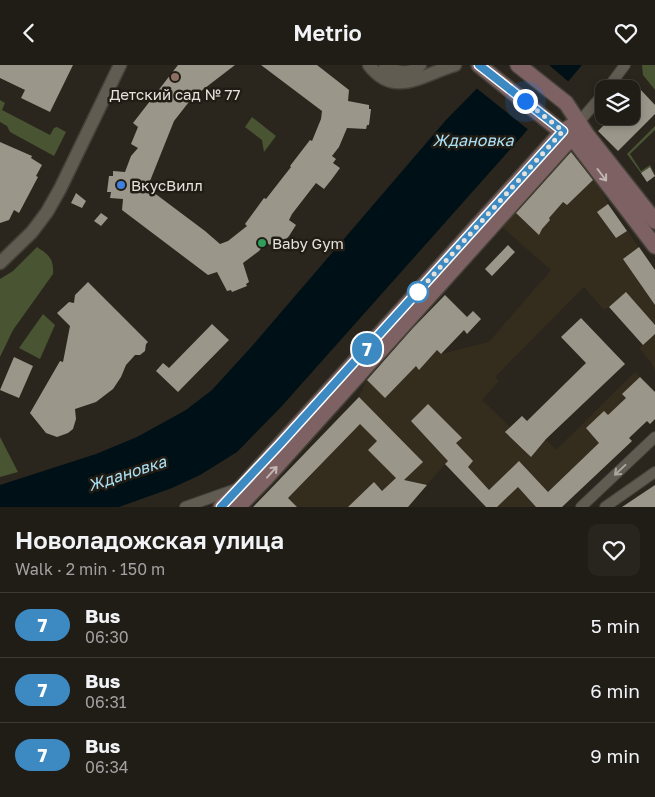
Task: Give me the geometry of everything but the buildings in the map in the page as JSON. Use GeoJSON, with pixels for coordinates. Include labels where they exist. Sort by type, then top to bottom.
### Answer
{"type":"FeatureCollection","features":[{"type":"Feature","properties":{"kind":"main road"},"geometry":{"type":"LineString","coordinates":[[518,65],[566,103],[587,135],[655,221]]}},
{"type":"Feature","properties":{"kind":"main road"},"geometry":{"type":"LineString","coordinates":[[483,68],[562,130],[600,171],[655,246]]}},
{"type":"Feature","properties":{"kind":"main road"},"geometry":{"type":"LineString","coordinates":[[221,507],[242,487],[562,130],[579,122]]}},
{"type":"Feature","properties":{"kind":"main road"},"geometry":{"type":"LineString","coordinates":[[238,507],[266,478],[562,130]]}},
{"type":"Feature","properties":{"kind":"street"},"geometry":{"type":"LineString","coordinates":[[0,263],[32,232],[47,211],[60,189],[120,65]]}},
{"type":"Feature","properties":{"kind":"street"},"geometry":{"type":"LineString","coordinates":[[369,65],[383,79],[396,83],[410,83],[440,69],[455,65]]}},
{"type":"Feature","properties":{"kind":"street"},"geometry":{"type":"LineString","coordinates":[[385,65],[390,69],[404,73],[417,70],[420,65]]}},
{"type":"Feature","properties":{"kind":"street"},"geometry":{"type":"LineString","coordinates":[[614,80],[625,65]]}},
{"type":"Feature","properties":{"kind":"street"},"geometry":{"type":"LineString","coordinates":[[579,122],[595,103]]}},
{"type":"Feature","properties":{"kind":"street"},"geometry":{"type":"LineString","coordinates":[[581,507],[655,437]]}},
{"type":"Feature","properties":{"kind":"street"},"geometry":{"type":"LineString","coordinates":[[605,507],[655,472]]}},
{"type":"Feature","properties":{"kind":"street"},"geometry":{"type":"LineString","coordinates":[[185,507],[242,487]]}},
{"type":"Feature","properties":{"kind":"shaded area"},"geometry":{"type":"Polygon","coordinates":[[[570,151],[574,152],[595,178],[608,204],[655,270],[655,371],[651,362],[639,348],[643,345],[609,307],[604,310],[584,287],[495,377],[499,381],[482,400],[510,427],[522,416],[556,450],[635,372],[655,392],[655,419],[650,424],[647,421],[629,437],[632,441],[562,507],[486,507],[445,464],[409,505],[411,507],[253,507],[359,397],[366,381],[414,327],[441,354],[489,342],[551,270],[502,227],[570,151]]]}},
{"type":"Feature","properties":{"kind":"green space"},"geometry":{"type":"Polygon","coordinates":[[[642,65],[655,65],[655,90],[643,75],[642,65]]]}},
{"type":"Feature","properties":{"kind":"green space"},"geometry":{"type":"Polygon","coordinates":[[[0,100],[5,103],[2,110],[50,135],[54,128],[57,127],[66,132],[54,156],[10,132],[7,126],[0,122],[0,100]]]}},
{"type":"Feature","properties":{"kind":"green space"},"geometry":{"type":"Polygon","coordinates":[[[252,117],[276,136],[264,152],[262,140],[245,127],[252,117]]]}},
{"type":"Feature","properties":{"kind":"green space"},"geometry":{"type":"Polygon","coordinates":[[[655,126],[655,130],[630,154],[641,171],[650,165],[655,175],[650,167],[641,173],[627,154],[655,126]]]}},
{"type":"Feature","properties":{"kind":"green space"},"geometry":{"type":"Polygon","coordinates":[[[37,247],[50,258],[53,265],[53,274],[13,330],[0,357],[0,279],[13,271],[37,247]]]}},
{"type":"Feature","properties":{"kind":"green space"},"geometry":{"type":"Polygon","coordinates":[[[43,314],[55,325],[40,359],[19,348],[43,314]]]}},
{"type":"Feature","properties":{"kind":"green space"},"geometry":{"type":"Polygon","coordinates":[[[0,437],[18,472],[0,477],[0,437]]]}},
{"type":"Feature","properties":{"kind":"water","name":"Ждановка"},"geometry":{"type":"Polygon","coordinates":[[[500,65],[582,65],[523,135],[281,407],[237,452],[200,475],[172,488],[119,507],[0,507],[0,485],[96,454],[137,437],[186,410],[212,390],[253,345],[446,120],[500,65]]]}},
{"type":"Feature","properties":{"kind":"pier"},"geometry":{"type":"Polygon","coordinates":[[[496,65],[549,65],[570,83],[530,131],[475,87],[496,65]]]}},
{"type":"Feature","properties":{"kind":"bus line","name":"7"},"geometry":{"type":"LineString","coordinates":[[221,507],[242,487],[563,131],[479,65]]}},
{"type":"Feature","properties":{"kind":"place","name":"Детский сад № 77"},"geometry":{"type":"Point","coordinates":[175,77]}},
{"type":"Feature","properties":{"kind":"place","name":"ВкусВилл"},"geometry":{"type":"Point","coordinates":[121,185]}},
{"type":"Feature","properties":{"kind":"place","name":"Baby Gym"},"geometry":{"type":"Point","coordinates":[262,243]}},
{"type":"Feature","properties":{"kind":"route"},"geometry":{"type":"LineString","coordinates":[[418,292],[563,131],[525,101]]}}]}
